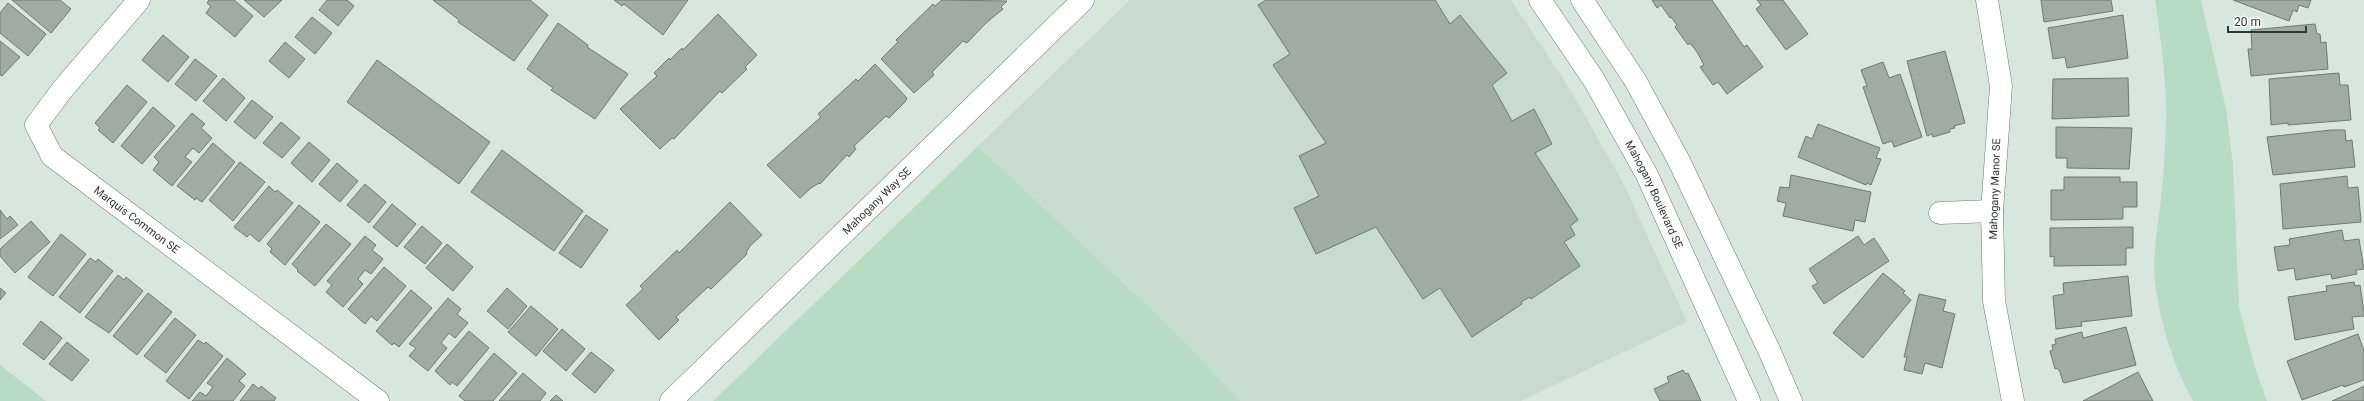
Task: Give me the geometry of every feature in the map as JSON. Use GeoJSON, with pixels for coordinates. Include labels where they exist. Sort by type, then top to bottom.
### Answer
{"type":"FeatureCollection","features":[{"type":"Feature","properties":{"kind":"street","name":"Marquis Common SE"},"geometry":{"type":"LineString","coordinates":[[139,0],[62,90],[36,125],[52,156],[378,401]]}},
{"type":"Feature","properties":{"kind":"street","name":"Mahogany Way SE"},"geometry":{"type":"LineString","coordinates":[[671,401],[1083,0]]}},
{"type":"Feature","properties":{"kind":"street","name":"Mahogany Boulevard SE"},"geometry":{"type":"LineString","coordinates":[[1540,0],[1594,80],[1647,174],[1748,401]]}},
{"type":"Feature","properties":{"kind":"street"},"geometry":{"type":"LineString","coordinates":[[1582,0],[1635,80],[1679,161],[1769,350],[1791,401]]}},
{"type":"Feature","properties":{"kind":"street","name":"Mahogany Manor SE"},"geometry":{"type":"LineString","coordinates":[[1987,0],[2001,86],[1992,211],[1994,301],[2013,401]]}},
{"type":"Feature","properties":{"kind":"street"},"geometry":{"type":"LineString","coordinates":[[1940,213],[1992,211]]}},
{"type":"Feature","properties":{"kind":"shaded area"},"geometry":{"type":"Polygon","coordinates":[[[1130,0],[1511,0],[1570,89],[1623,183],[1687,322],[1521,401],[1241,401],[1167,324],[978,146],[1130,0]]]}},
{"type":"Feature","properties":{"kind":"shaded area"},"geometry":{"type":"Polygon","coordinates":[[[2155,0],[2201,0],[2226,109],[2233,165],[2239,307],[2256,371],[2267,401],[2193,401],[2179,374],[2164,329],[2154,273],[2164,171],[2166,123],[2166,93],[2155,0]]]}},
{"type":"Feature","properties":{"kind":"shaded area"},"geometry":{"type":"Polygon","coordinates":[[[978,146],[1167,324],[1241,401],[713,401],[978,146]]]}},
{"type":"Feature","properties":{"kind":"shaded area"},"geometry":{"type":"Polygon","coordinates":[[[0,365],[46,401],[0,401],[0,365]]]}},
{"type":"Feature","properties":{"kind":"building"},"geometry":{"type":"Polygon","coordinates":[[[12,0],[60,0],[71,9],[51,33],[12,0]]]}},
{"type":"Feature","properties":{"kind":"building"},"geometry":{"type":"Polygon","coordinates":[[[209,0],[234,0],[253,16],[235,37],[206,13],[211,6],[207,3],[209,0]]]}},
{"type":"Feature","properties":{"kind":"building"},"geometry":{"type":"Polygon","coordinates":[[[244,0],[282,0],[264,17],[244,0]]]}},
{"type":"Feature","properties":{"kind":"building"},"geometry":{"type":"Polygon","coordinates":[[[327,0],[347,0],[354,6],[338,26],[319,10],[327,0]]]}},
{"type":"Feature","properties":{"kind":"building"},"geometry":{"type":"Polygon","coordinates":[[[433,0],[530,0],[548,15],[514,61],[458,22],[459,20],[433,0]]]}},
{"type":"Feature","properties":{"kind":"building"},"geometry":{"type":"Polygon","coordinates":[[[614,0],[688,0],[663,35],[624,4],[622,6],[614,0]]]}},
{"type":"Feature","properties":{"kind":"building"},"geometry":{"type":"Polygon","coordinates":[[[942,0],[1007,1],[1001,7],[1003,9],[986,23],[967,43],[963,41],[932,72],[934,75],[914,93],[881,59],[898,42],[896,40],[933,4],[935,6],[942,0]]]}},
{"type":"Feature","properties":{"kind":"building"},"geometry":{"type":"Polygon","coordinates":[[[1266,0],[1435,0],[1450,24],[1460,15],[1507,73],[1492,85],[1512,121],[1534,109],[1552,144],[1535,153],[1578,220],[1570,226],[1575,235],[1564,242],[1580,266],[1531,299],[1530,297],[1521,302],[1522,304],[1472,337],[1440,288],[1423,299],[1376,227],[1316,254],[1294,208],[1319,196],[1299,156],[1326,143],[1273,65],[1290,54],[1258,5],[1266,0]]]}},
{"type":"Feature","properties":{"kind":"building"},"geometry":{"type":"Polygon","coordinates":[[[1652,0],[1712,0],[1744,47],[1747,45],[1763,67],[1727,94],[1718,82],[1713,85],[1700,67],[1704,65],[1697,52],[1690,43],[1688,45],[1675,27],[1677,25],[1661,5],[1657,8],[1652,0]]]}},
{"type":"Feature","properties":{"kind":"building"},"geometry":{"type":"Polygon","coordinates":[[[1757,0],[1783,0],[1808,34],[1786,50],[1756,9],[1761,5],[1757,0]]]}},
{"type":"Feature","properties":{"kind":"building"},"geometry":{"type":"Polygon","coordinates":[[[2041,0],[2111,0],[2113,11],[2044,22],[2041,0]]]}},
{"type":"Feature","properties":{"kind":"building"},"geometry":{"type":"Polygon","coordinates":[[[2233,0],[2311,0],[2308,8],[2299,5],[2297,12],[2293,10],[2289,21],[2233,0]]]}},
{"type":"Feature","properties":{"kind":"building"},"geometry":{"type":"Polygon","coordinates":[[[8,3],[46,34],[28,56],[0,33],[0,13],[8,3]]]}},
{"type":"Feature","properties":{"kind":"building"},"geometry":{"type":"Polygon","coordinates":[[[718,14],[757,55],[745,67],[747,69],[722,93],[720,91],[674,139],[672,138],[660,149],[620,109],[657,76],[654,73],[669,58],[670,60],[682,48],[683,50],[718,14]]]}},
{"type":"Feature","properties":{"kind":"building"},"geometry":{"type":"Polygon","coordinates":[[[2123,15],[2128,58],[2067,68],[2065,57],[2053,59],[2048,28],[2123,15]]]}},
{"type":"Feature","properties":{"kind":"building"},"geometry":{"type":"Polygon","coordinates":[[[312,17],[332,33],[315,54],[295,37],[312,17]]]}},
{"type":"Feature","properties":{"kind":"building"},"geometry":{"type":"Polygon","coordinates":[[[558,23],[588,45],[587,47],[628,74],[595,119],[551,90],[553,88],[527,69],[558,23]]]}},
{"type":"Feature","properties":{"kind":"building"},"geometry":{"type":"Polygon","coordinates":[[[2315,24],[2317,34],[2320,34],[2321,43],[2326,42],[2328,69],[2251,76],[2248,49],[2252,49],[2251,30],[2315,24]]]}},
{"type":"Feature","properties":{"kind":"building"},"geometry":{"type":"Polygon","coordinates":[[[163,35],[189,57],[168,82],[142,60],[163,35]]]}},
{"type":"Feature","properties":{"kind":"building"},"geometry":{"type":"Polygon","coordinates":[[[0,41],[20,57],[2,76],[0,75],[0,41]]]}},
{"type":"Feature","properties":{"kind":"building"},"geometry":{"type":"Polygon","coordinates":[[[285,42],[305,59],[289,78],[269,61],[285,42]]]}},
{"type":"Feature","properties":{"kind":"building"},"geometry":{"type":"Polygon","coordinates":[[[1945,51],[1965,123],[1954,126],[1955,128],[1950,129],[1950,132],[1933,137],[1932,134],[1927,136],[1907,61],[1945,51]]]}},
{"type":"Feature","properties":{"kind":"building"},"geometry":{"type":"Polygon","coordinates":[[[195,59],[217,76],[196,101],[175,84],[195,59]]]}},
{"type":"Feature","properties":{"kind":"building"},"geometry":{"type":"Polygon","coordinates":[[[377,60],[490,142],[459,184],[347,102],[377,60]]]}},
{"type":"Feature","properties":{"kind":"building"},"geometry":{"type":"Polygon","coordinates":[[[1883,62],[1889,78],[1900,74],[1922,137],[1894,147],[1892,141],[1883,144],[1863,87],[1867,86],[1861,70],[1883,62]]]}},
{"type":"Feature","properties":{"kind":"building"},"geometry":{"type":"Polygon","coordinates":[[[875,64],[907,98],[905,102],[889,118],[886,116],[854,146],[856,149],[849,157],[847,155],[820,184],[819,183],[811,188],[800,198],[767,165],[821,117],[818,114],[856,79],[858,81],[875,64]]]}},
{"type":"Feature","properties":{"kind":"building"},"geometry":{"type":"Polygon","coordinates":[[[2339,73],[2340,85],[2348,85],[2351,120],[2271,125],[2269,79],[2339,73]]]}},
{"type":"Feature","properties":{"kind":"building"},"geometry":{"type":"Polygon","coordinates":[[[223,78],[245,98],[226,121],[203,101],[223,78]]]}},
{"type":"Feature","properties":{"kind":"building"},"geometry":{"type":"Polygon","coordinates":[[[2128,78],[2129,116],[2052,119],[2053,79],[2128,78]]]}},
{"type":"Feature","properties":{"kind":"building"},"geometry":{"type":"Polygon","coordinates":[[[127,85],[147,102],[113,143],[98,130],[100,128],[95,123],[127,85]]]}},
{"type":"Feature","properties":{"kind":"building"},"geometry":{"type":"Polygon","coordinates":[[[252,100],[273,117],[255,139],[234,122],[252,100]]]}},
{"type":"Feature","properties":{"kind":"building"},"geometry":{"type":"Polygon","coordinates":[[[153,107],[175,126],[142,164],[121,146],[153,107]]]}},
{"type":"Feature","properties":{"kind":"building"},"geometry":{"type":"Polygon","coordinates":[[[192,113],[205,124],[201,128],[212,138],[199,153],[193,148],[185,157],[192,162],[172,186],[153,170],[159,162],[154,157],[192,113]]]}},
{"type":"Feature","properties":{"kind":"building"},"geometry":{"type":"Polygon","coordinates":[[[281,122],[300,138],[282,158],[263,143],[281,122]]]}},
{"type":"Feature","properties":{"kind":"building"},"geometry":{"type":"Polygon","coordinates":[[[1818,124],[1880,148],[1876,158],[1881,159],[1871,185],[1867,183],[1866,185],[1798,157],[1806,136],[1812,139],[1818,124]]]}},
{"type":"Feature","properties":{"kind":"building"},"geometry":{"type":"Polygon","coordinates":[[[2056,127],[2132,128],[2129,169],[2067,168],[2067,158],[2056,158],[2056,127]]]}},
{"type":"Feature","properties":{"kind":"building"},"geometry":{"type":"Polygon","coordinates":[[[2331,130],[2345,130],[2346,141],[2352,140],[2355,167],[2273,175],[2267,137],[2331,130]]]}},
{"type":"Feature","properties":{"kind":"building"},"geometry":{"type":"Polygon","coordinates":[[[309,142],[330,160],[312,182],[291,163],[309,142]]]}},
{"type":"Feature","properties":{"kind":"building"},"geometry":{"type":"Polygon","coordinates":[[[213,143],[235,162],[202,202],[196,198],[195,200],[177,186],[213,143]]]}},
{"type":"Feature","properties":{"kind":"building"},"geometry":{"type":"Polygon","coordinates":[[[502,150],[583,211],[554,251],[471,192],[502,150]]]}},
{"type":"Feature","properties":{"kind":"building"},"geometry":{"type":"Polygon","coordinates":[[[240,162],[265,182],[233,221],[209,200],[240,162]]]}},
{"type":"Feature","properties":{"kind":"building"},"geometry":{"type":"Polygon","coordinates":[[[337,163],[358,181],[340,202],[319,184],[337,163]]]}},
{"type":"Feature","properties":{"kind":"building"},"geometry":{"type":"Polygon","coordinates":[[[1791,175],[1871,192],[1865,222],[1855,220],[1853,231],[1783,216],[1786,203],[1777,201],[1780,187],[1789,188],[1791,175]]]}},
{"type":"Feature","properties":{"kind":"building"},"geometry":{"type":"Polygon","coordinates":[[[2347,176],[2348,188],[2358,187],[2361,222],[2283,229],[2280,184],[2347,176]]]}},
{"type":"Feature","properties":{"kind":"building"},"geometry":{"type":"Polygon","coordinates":[[[2064,177],[2120,177],[2120,182],[2137,182],[2137,207],[2123,207],[2123,219],[2051,220],[2051,190],[2064,190],[2064,177]]]}},
{"type":"Feature","properties":{"kind":"building"},"geometry":{"type":"Polygon","coordinates":[[[365,184],[386,202],[369,223],[347,205],[365,184]]]}},
{"type":"Feature","properties":{"kind":"building"},"geometry":{"type":"Polygon","coordinates":[[[269,186],[275,192],[277,190],[293,203],[259,242],[250,234],[247,237],[234,227],[269,186]]]}},
{"type":"Feature","properties":{"kind":"building"},"geometry":{"type":"Polygon","coordinates":[[[730,202],[762,235],[750,246],[746,253],[747,254],[711,289],[708,287],[676,317],[679,320],[659,340],[626,305],[643,289],[640,286],[677,250],[679,253],[730,202]]]}},
{"type":"Feature","properties":{"kind":"building"},"geometry":{"type":"Polygon","coordinates":[[[392,204],[416,224],[397,247],[373,227],[392,204]]]}},
{"type":"Feature","properties":{"kind":"building"},"geometry":{"type":"Polygon","coordinates":[[[299,205],[320,222],[285,265],[270,252],[272,249],[267,244],[299,205]]]}},
{"type":"Feature","properties":{"kind":"building"},"geometry":{"type":"Polygon","coordinates":[[[0,210],[7,219],[10,216],[18,225],[0,239],[0,210]]]}},
{"type":"Feature","properties":{"kind":"building"},"geometry":{"type":"Polygon","coordinates":[[[586,215],[608,230],[581,268],[559,253],[586,215]]]}},
{"type":"Feature","properties":{"kind":"building"},"geometry":{"type":"Polygon","coordinates":[[[31,221],[50,242],[15,273],[0,256],[0,249],[31,221]]]}},
{"type":"Feature","properties":{"kind":"building"},"geometry":{"type":"Polygon","coordinates":[[[326,224],[351,244],[315,286],[297,271],[298,270],[292,264],[326,224]]]}},
{"type":"Feature","properties":{"kind":"building"},"geometry":{"type":"Polygon","coordinates":[[[422,226],[442,243],[425,264],[404,247],[422,226]]]}},
{"type":"Feature","properties":{"kind":"building"},"geometry":{"type":"Polygon","coordinates":[[[2133,227],[2133,248],[2126,248],[2126,265],[2054,266],[2054,256],[2050,257],[2050,228],[2133,227]]]}},
{"type":"Feature","properties":{"kind":"building"},"geometry":{"type":"Polygon","coordinates":[[[2342,230],[2344,241],[2359,239],[2364,269],[2356,270],[2357,274],[2332,279],[2331,274],[2296,280],[2294,268],[2278,271],[2274,247],[2290,245],[2289,239],[2342,230]]]}},
{"type":"Feature","properties":{"kind":"building"},"geometry":{"type":"Polygon","coordinates":[[[61,234],[86,254],[53,296],[28,277],[61,234]]]}},
{"type":"Feature","properties":{"kind":"building"},"geometry":{"type":"Polygon","coordinates":[[[365,236],[376,245],[372,250],[383,259],[371,274],[365,270],[358,279],[363,284],[343,307],[326,292],[332,285],[327,281],[365,236]]]}},
{"type":"Feature","properties":{"kind":"building"},"geometry":{"type":"Polygon","coordinates":[[[1858,236],[1864,245],[1874,238],[1889,261],[1824,304],[1812,286],[1818,283],[1809,269],[1858,236]]]}},
{"type":"Feature","properties":{"kind":"building"},"geometry":{"type":"Polygon","coordinates":[[[447,244],[473,267],[453,291],[426,268],[447,244]]]}},
{"type":"Feature","properties":{"kind":"building"},"geometry":{"type":"Polygon","coordinates":[[[90,258],[96,262],[98,259],[113,271],[80,313],[59,297],[90,258]]]}},
{"type":"Feature","properties":{"kind":"building"},"geometry":{"type":"Polygon","coordinates":[[[384,267],[406,286],[377,321],[371,316],[365,324],[348,309],[384,267]]]}},
{"type":"Feature","properties":{"kind":"building"},"geometry":{"type":"Polygon","coordinates":[[[1883,273],[1905,291],[1903,293],[1911,300],[1863,358],[1833,333],[1883,273]]]}},
{"type":"Feature","properties":{"kind":"building"},"geometry":{"type":"Polygon","coordinates":[[[118,275],[124,280],[126,277],[143,291],[109,333],[85,317],[118,275]]]}},
{"type":"Feature","properties":{"kind":"building"},"geometry":{"type":"Polygon","coordinates":[[[2128,276],[2132,316],[2081,322],[2082,326],[2056,329],[2053,296],[2064,294],[2063,283],[2128,276]]]}},
{"type":"Feature","properties":{"kind":"building"},"geometry":{"type":"Polygon","coordinates":[[[2354,282],[2355,286],[2360,285],[2364,316],[2352,317],[2354,329],[2295,340],[2288,297],[2327,291],[2326,286],[2354,282]]]}},
{"type":"Feature","properties":{"kind":"building"},"geometry":{"type":"Polygon","coordinates":[[[0,288],[6,293],[0,300],[0,288]]]}},
{"type":"Feature","properties":{"kind":"building"},"geometry":{"type":"Polygon","coordinates":[[[507,288],[527,306],[508,329],[487,311],[507,288]]]}},
{"type":"Feature","properties":{"kind":"building"},"geometry":{"type":"Polygon","coordinates":[[[411,290],[432,308],[399,347],[394,343],[392,345],[376,331],[411,290]]]}},
{"type":"Feature","properties":{"kind":"building"},"geometry":{"type":"Polygon","coordinates":[[[148,293],[172,312],[137,355],[113,336],[148,293]]]}},
{"type":"Feature","properties":{"kind":"building"},"geometry":{"type":"Polygon","coordinates":[[[1919,294],[1946,300],[1943,311],[1955,314],[1942,368],[1925,363],[1922,374],[1904,370],[1907,357],[1904,357],[1919,294]]]}},
{"type":"Feature","properties":{"kind":"building"},"geometry":{"type":"Polygon","coordinates":[[[448,298],[461,309],[457,314],[468,323],[455,338],[449,333],[441,343],[447,348],[428,371],[409,356],[416,348],[409,344],[448,298]]]}},
{"type":"Feature","properties":{"kind":"building"},"geometry":{"type":"Polygon","coordinates":[[[531,306],[558,329],[536,356],[508,332],[531,306]]]}},
{"type":"Feature","properties":{"kind":"building"},"geometry":{"type":"Polygon","coordinates":[[[175,318],[196,335],[166,373],[144,356],[175,318]]]}},
{"type":"Feature","properties":{"kind":"building"},"geometry":{"type":"Polygon","coordinates":[[[41,321],[62,338],[44,360],[23,344],[41,321]]]}},
{"type":"Feature","properties":{"kind":"building"},"geometry":{"type":"Polygon","coordinates":[[[2126,327],[2136,365],[2064,383],[2063,382],[2060,372],[2057,368],[2055,369],[2050,351],[2053,350],[2052,345],[2056,344],[2055,339],[2082,332],[2083,338],[2126,327]]]}},
{"type":"Feature","properties":{"kind":"building"},"geometry":{"type":"Polygon","coordinates":[[[562,329],[585,349],[566,371],[543,351],[562,329]]]}},
{"type":"Feature","properties":{"kind":"building"},"geometry":{"type":"Polygon","coordinates":[[[469,331],[489,348],[457,386],[452,382],[450,385],[435,371],[469,331]]]}},
{"type":"Feature","properties":{"kind":"building"},"geometry":{"type":"Polygon","coordinates":[[[2358,334],[2364,351],[2364,380],[2344,387],[2343,385],[2302,400],[2287,361],[2358,334]]]}},
{"type":"Feature","properties":{"kind":"building"},"geometry":{"type":"Polygon","coordinates":[[[198,340],[204,344],[206,342],[223,356],[189,399],[166,381],[198,340]]]}},
{"type":"Feature","properties":{"kind":"building"},"geometry":{"type":"Polygon","coordinates":[[[67,342],[89,360],[72,381],[49,364],[67,342]]]}},
{"type":"Feature","properties":{"kind":"building"},"geometry":{"type":"Polygon","coordinates":[[[591,352],[614,370],[595,393],[572,374],[591,352]]]}},
{"type":"Feature","properties":{"kind":"building"},"geometry":{"type":"Polygon","coordinates":[[[494,353],[517,373],[493,401],[465,401],[459,396],[494,353]]]}},
{"type":"Feature","properties":{"kind":"building"},"geometry":{"type":"Polygon","coordinates":[[[227,358],[246,374],[239,381],[245,386],[233,401],[192,401],[200,392],[206,396],[213,387],[207,383],[227,358]]]}},
{"type":"Feature","properties":{"kind":"building"},"geometry":{"type":"Polygon","coordinates":[[[1683,370],[1686,374],[1688,373],[1701,401],[1660,401],[1654,389],[1669,382],[1667,377],[1683,370]]]}},
{"type":"Feature","properties":{"kind":"building"},"geometry":{"type":"Polygon","coordinates":[[[2138,372],[2153,401],[2083,401],[2138,372]]]}},
{"type":"Feature","properties":{"kind":"building"},"geometry":{"type":"Polygon","coordinates":[[[523,373],[546,393],[540,401],[499,401],[523,373]]]}},
{"type":"Feature","properties":{"kind":"building"},"geometry":{"type":"Polygon","coordinates":[[[253,384],[259,389],[261,386],[276,398],[274,401],[240,401],[253,384]]]}},
{"type":"Feature","properties":{"kind":"building"},"geometry":{"type":"Polygon","coordinates":[[[2364,386],[2364,401],[2332,401],[2350,393],[2364,386]]]}},
{"type":"Feature","properties":{"kind":"building"},"geometry":{"type":"Polygon","coordinates":[[[556,395],[563,401],[550,401],[556,395]]]}}]}
